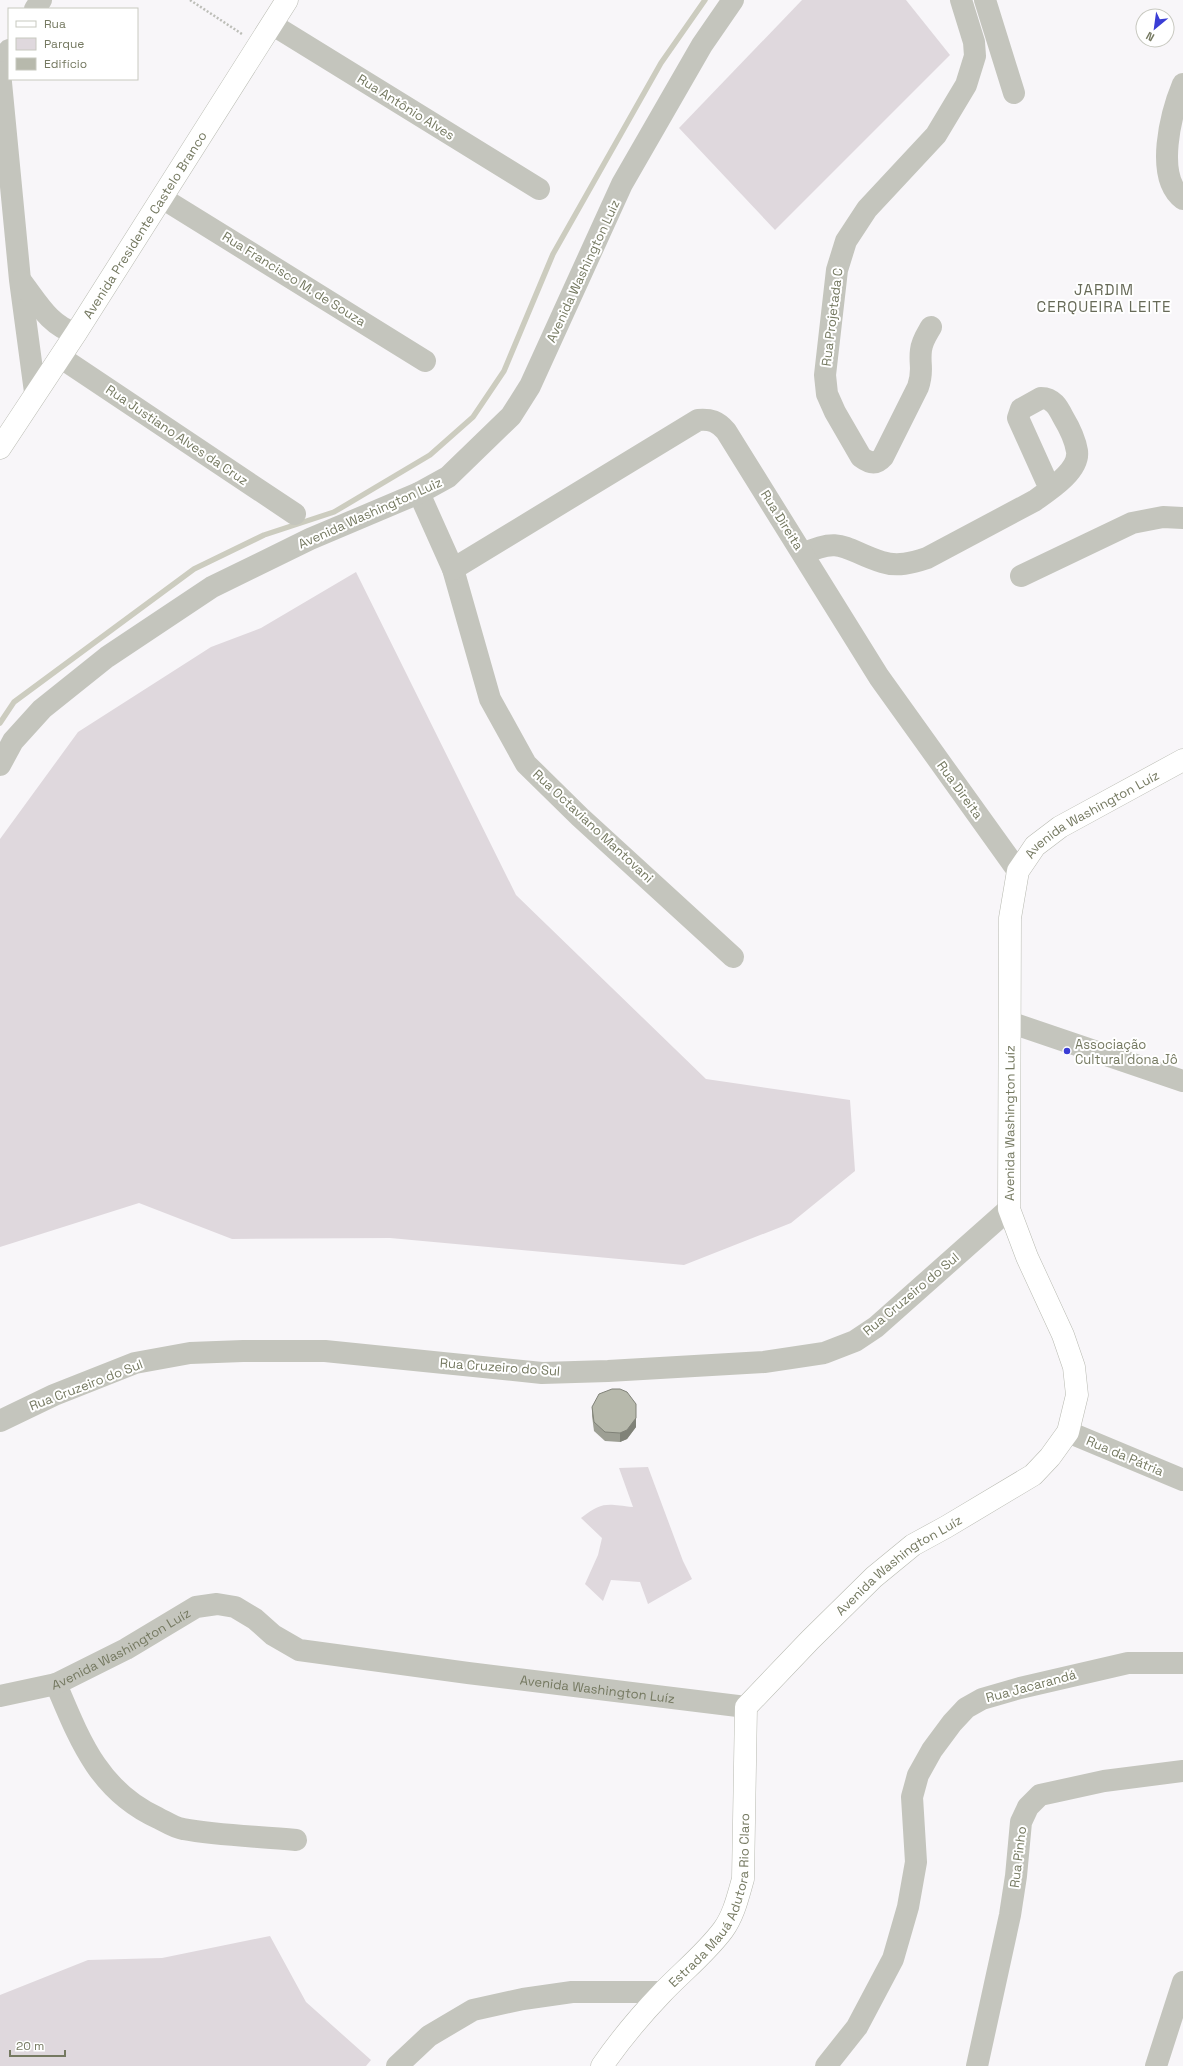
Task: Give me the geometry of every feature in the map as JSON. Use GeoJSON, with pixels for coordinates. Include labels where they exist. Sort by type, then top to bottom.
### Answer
{"type":"FeatureCollection","features":[{"type":"Feature","properties":{"kind":"main road","name":"Avenida Presidente Castelo Branco"},"geometry":{"type":"LineString","coordinates":[[0,448],[35,392],[76,333],[273,25],[287,0]]}},
{"type":"Feature","properties":{"kind":"main road","name":"Avenida Washington Luíz"},"geometry":{"type":"LineString","coordinates":[[746,1707],[810,1640],[874,1577],[913,1545],[946,1528],[1033,1475],[1050,1457],[1068,1432],[1077,1395],[1074,1367],[1063,1335],[1027,1257],[1009,1209],[1008,1022],[1010,918],[1018,871],[1035,846],[1060,827],[1183,760]]}},
{"type":"Feature","properties":{"kind":"main road","name":"Estrada Mauá Adutora Rio Claro"},"geometry":{"type":"LineString","coordinates":[[602,2066],[628,2029],[724,1929],[736,1904],[743,1879],[746,1707]]}},
{"type":"Feature","properties":{"kind":"street","name":"Avenida Washington Luiz"},"geometry":{"type":"LineString","coordinates":[[0,765],[13,741],[42,709],[107,657],[212,587],[310,539],[419,493],[448,478],[511,416],[530,386],[622,184],[702,44],[733,0]]}},
{"type":"Feature","properties":{"kind":"street","name":"Rua Projetada C"},"geometry":{"type":"LineString","coordinates":[[932,327],[923,341],[920,350],[922,377],[918,387],[883,457],[876,462],[871,463],[866,461],[861,457],[834,412],[827,394],[825,375],[836,270],[846,241],[867,209],[936,135],[966,86],[975,56],[974,42],[961,0]]}},
{"type":"Feature","properties":{"kind":"street"},"geometry":{"type":"LineString","coordinates":[[985,0],[1014,93]]}},
{"type":"Feature","properties":{"kind":"street","name":"Rua Antônio Alves"},"geometry":{"type":"LineString","coordinates":[[273,25],[539,189]]}},
{"type":"Feature","properties":{"kind":"street"},"geometry":{"type":"LineString","coordinates":[[0,64],[8,52]]}},
{"type":"Feature","properties":{"kind":"street"},"geometry":{"type":"LineString","coordinates":[[0,72],[20,280],[35,392]]}},
{"type":"Feature","properties":{"kind":"street"},"geometry":{"type":"LineString","coordinates":[[1183,84],[1172,118],[1168,172],[1172,185],[1183,199]]}},
{"type":"Feature","properties":{"kind":"street","name":"Rua Francisco M. de Souza"},"geometry":{"type":"LineString","coordinates":[[162,198],[425,361]]}},
{"type":"Feature","properties":{"kind":"street"},"geometry":{"type":"LineString","coordinates":[[20,280],[50,318],[63,329],[76,333]]}},
{"type":"Feature","properties":{"kind":"street","name":"Rua Justiano Alves da Cruz"},"geometry":{"type":"LineString","coordinates":[[60,357],[295,514]]}},
{"type":"Feature","properties":{"kind":"street"},"geometry":{"type":"LineString","coordinates":[[803,554],[819,546],[832,544],[844,546],[881,562],[905,564],[915,562],[927,558],[998,522],[1034,501],[1057,483],[1072,467],[1078,452],[1068,425],[1059,409],[1052,400],[1042,398],[1021,409],[1018,418],[1057,483]]}},
{"type":"Feature","properties":{"kind":"street","name":"Rua Direita"},"geometry":{"type":"LineString","coordinates":[[453,569],[698,420],[709,419],[718,422],[726,431],[879,677],[1018,871]]}},
{"type":"Feature","properties":{"kind":"street","name":"Rua Octaviano Mantovani"},"geometry":{"type":"LineString","coordinates":[[419,493],[453,569],[490,699],[526,764],[580,817],[733,956]]}},
{"type":"Feature","properties":{"kind":"street"},"geometry":{"type":"LineString","coordinates":[[1021,576],[1132,523],[1163,517],[1183,518]]}},
{"type":"Feature","properties":{"kind":"street"},"geometry":{"type":"LineString","coordinates":[[1008,1022],[1183,1081]]}},
{"type":"Feature","properties":{"kind":"street","name":"Rua Cruzeiro do Sul"},"geometry":{"type":"LineString","coordinates":[[0,1422],[54,1395],[135,1363],[190,1353],[243,1351],[325,1351],[542,1373],[608,1371],[764,1362],[824,1353],[855,1340],[876,1327],[1009,1209]]}},
{"type":"Feature","properties":{"kind":"street","name":"Rua da Pátria"},"geometry":{"type":"LineString","coordinates":[[1068,1432],[1183,1480]]}},
{"type":"Feature","properties":{"kind":"street","name":"Avenida Washington Luíz"},"geometry":{"type":"LineString","coordinates":[[0,1696],[56,1684],[126,1649],[196,1607],[217,1604],[236,1607],[255,1619],[273,1635],[299,1650],[468,1673],[746,1707]]}},
{"type":"Feature","properties":{"kind":"street","name":"Rua Jacarandá"},"geometry":{"type":"LineString","coordinates":[[826,2066],[857,2027],[893,1959],[908,1907],[916,1862],[912,1797],[918,1775],[932,1750],[952,1723],[966,1708],[982,1699],[1020,1688],[1128,1663],[1183,1663]]}},
{"type":"Feature","properties":{"kind":"street"},"geometry":{"type":"LineString","coordinates":[[56,1684],[80,1741],[93,1764],[112,1784],[141,1810],[182,1829],[296,1840]]}},
{"type":"Feature","properties":{"kind":"street","name":"Rua Pinho"},"geometry":{"type":"LineString","coordinates":[[977,2066],[1010,1915],[1022,1822],[1028,1807],[1040,1795],[1104,1782],[1183,1771]]}},
{"type":"Feature","properties":{"kind":"street"},"geometry":{"type":"LineString","coordinates":[[1156,2066],[1183,1982]]}},
{"type":"Feature","properties":{"kind":"street"},"geometry":{"type":"LineString","coordinates":[[397,2066],[429,2036],[473,2010],[523,1999],[572,1992],[663,1992]]}},
{"type":"Feature","properties":{"kind":"path"},"geometry":{"type":"LineString","coordinates":[[190,0],[259,45]]}},
{"type":"Feature","properties":{"kind":"green space"},"geometry":{"type":"Polygon","coordinates":[[[802,0],[906,0],[950,55],[775,230],[679,128],[802,0]]]}},
{"type":"Feature","properties":{"kind":"green space"},"geometry":{"type":"Polygon","coordinates":[[[356,572],[516,895],[706,1079],[850,1100],[855,1171],[791,1223],[684,1265],[390,1238],[232,1239],[139,1203],[0,1247],[0,839],[78,732],[211,647],[261,628],[356,572]]]}},
{"type":"Feature","properties":{"kind":"green space"},"geometry":{"type":"Polygon","coordinates":[[[648,1467],[683,1561],[692,1579],[648,1604],[640,1582],[611,1580],[603,1601],[585,1584],[598,1555],[602,1538],[581,1518],[600,1506],[617,1505],[633,1507],[619,1468],[648,1467]]]}},
{"type":"Feature","properties":{"kind":"green space"},"geometry":{"type":"Polygon","coordinates":[[[270,1936],[306,2002],[371,2060],[366,2066],[0,2066],[0,1995],[88,1960],[162,1958],[270,1936]]]}},
{"type":"Feature","properties":{"kind":"building"},"geometry":{"type":"Polygon","coordinates":[[[612,1389],[620,1389],[627,1392],[636,1404],[636,1418],[627,1430],[620,1433],[605,1432],[594,1422],[592,1407],[599,1394],[612,1389]]]}},
{"type":"Feature","properties":{"kind":"waterway"},"geometry":{"type":"LineString","coordinates":[[0,723],[14,702],[194,569],[264,535],[334,512],[430,455],[473,417],[504,371],[553,254],[661,63],[705,0]]}},
{"type":"Feature","properties":{"kind":"place","name":"Associação Cultural dona Jô"},"geometry":{"type":"Point","coordinates":[1067,1051]}},
{"type":"Feature","properties":{"kind":"district","name":"JARDIM CERQUEIRA LEITE"},"geometry":{"type":"Point","coordinates":[1104,298]}}]}
